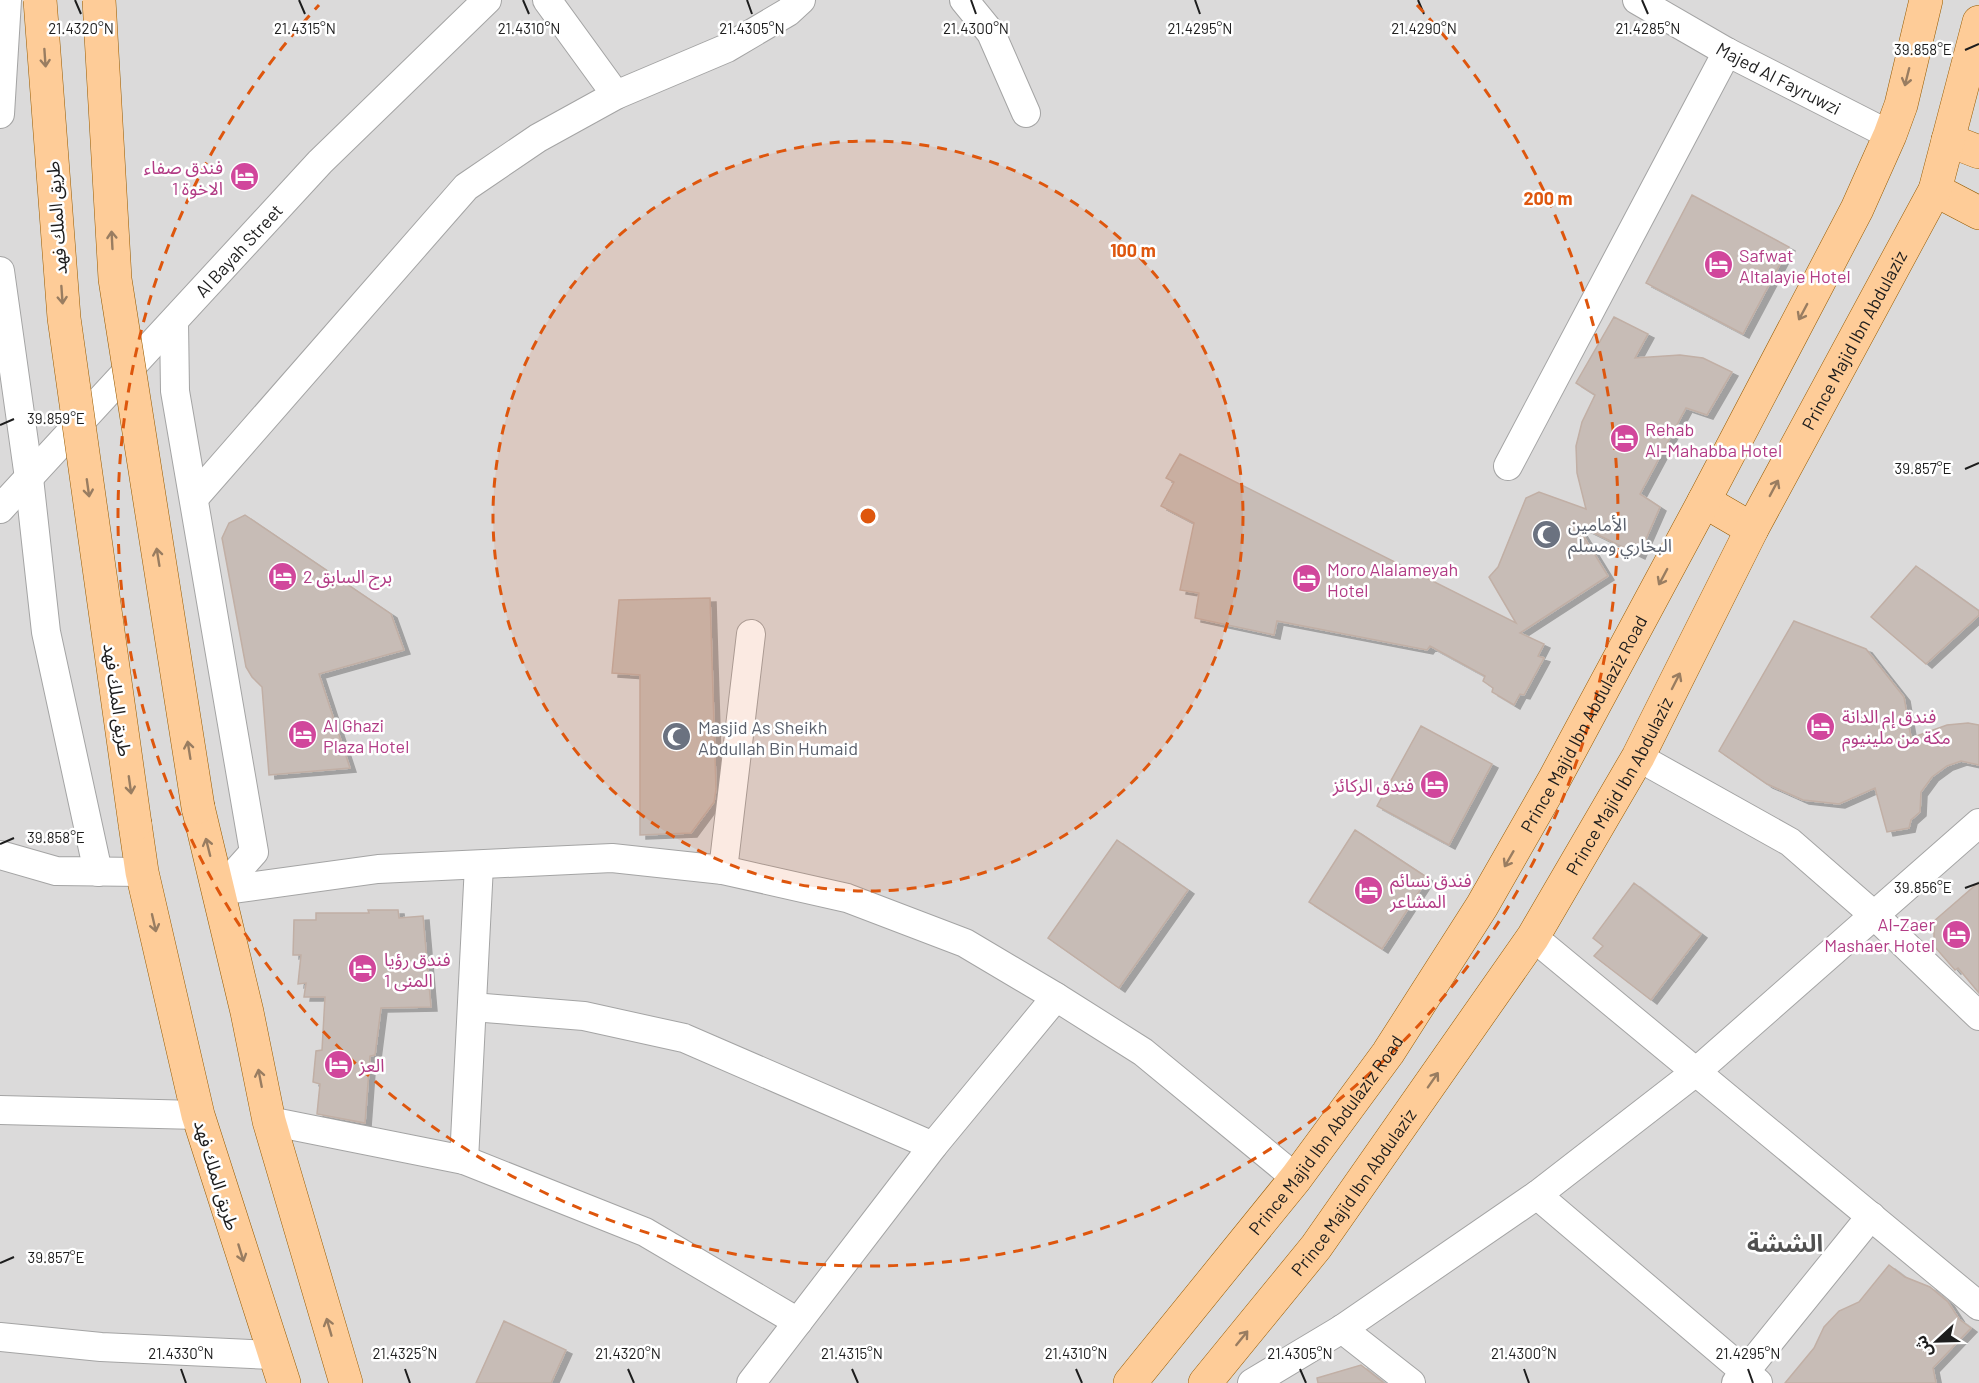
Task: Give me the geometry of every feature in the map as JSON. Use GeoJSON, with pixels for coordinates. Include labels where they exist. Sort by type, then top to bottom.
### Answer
{"type":"FeatureCollection","features":[{"type":"Feature","properties":{"kind":"main road","name":"طريق الملك فهد"},"geometry":{"type":"LineString","coordinates":[[40,0],[64,318],[142,872],[198,1115],[278,1369]]}},
{"type":"Feature","properties":{"kind":"main road"},"geometry":{"type":"LineString","coordinates":[[99,0],[115,279],[198,807],[247,1012],[269,1122],[350,1380]]}},
{"type":"Feature","properties":{"kind":"main road","name":"Prince Majid Ibn Abdulaziz Road"},"geometry":{"type":"LineString","coordinates":[[1130,1383],[1296,1178],[1388,1053],[1482,906],[1560,769],[1857,209],[1890,135],[1900,105],[1926,0]]}},
{"type":"Feature","properties":{"kind":"main road","name":"Prince Majid Ibn Abdulaziz"},"geometry":{"type":"LineString","coordinates":[[1205,1383],[1316,1247],[1533,937],[1638,757],[1752,529],[1935,190],[1979,22]]}},
{"type":"Feature","properties":{"kind":"main road"},"geometry":{"type":"LineString","coordinates":[[1948,140],[1979,152]]}},
{"type":"Feature","properties":{"kind":"main road"},"geometry":{"type":"LineString","coordinates":[[1935,190],[1979,213]]}},
{"type":"Feature","properties":{"kind":"main road"},"geometry":{"type":"LineString","coordinates":[[1704,501],[1752,529]]}},
{"type":"Feature","properties":{"kind":"street"},"geometry":{"type":"LineString","coordinates":[[0,114],[7,0]]}},
{"type":"Feature","properties":{"kind":"street","name":"Al Bayah Street"},"geometry":{"type":"LineString","coordinates":[[0,509],[320,162],[488,0]]}},
{"type":"Feature","properties":{"kind":"street"},"geometry":{"type":"LineString","coordinates":[[547,0],[616,95]]}},
{"type":"Feature","properties":{"kind":"street"},"geometry":{"type":"LineString","coordinates":[[194,498],[466,187],[538,138],[616,95],[727,48],[788,12],[801,0]]}},
{"type":"Feature","properties":{"kind":"street"},"geometry":{"type":"LineString","coordinates":[[963,0],[991,33],[1026,113]]}},
{"type":"Feature","properties":{"kind":"street","name":"Majed Al Fayruwzi"},"geometry":{"type":"LineString","coordinates":[[1652,4],[1727,52],[1890,135]]}},
{"type":"Feature","properties":{"kind":"street"},"geometry":{"type":"LineString","coordinates":[[1508,466],[1727,52]]}},
{"type":"Feature","properties":{"kind":"street"},"geometry":{"type":"LineString","coordinates":[[0,271],[29,478],[46,632],[98,872]]}},
{"type":"Feature","properties":{"kind":"street"},"geometry":{"type":"LineString","coordinates":[[174,322],[175,392],[255,852],[219,891]]}},
{"type":"Feature","properties":{"kind":"street"},"geometry":{"type":"LineString","coordinates":[[723,870],[751,634]]}},
{"type":"Feature","properties":{"kind":"street"},"geometry":{"type":"LineString","coordinates":[[1638,757],[1790,842],[1875,916],[1979,1016]]}},
{"type":"Feature","properties":{"kind":"street"},"geometry":{"type":"LineString","coordinates":[[1252,1383],[1342,1329],[1537,1195],[1697,1071],[1979,824]]}},
{"type":"Feature","properties":{"kind":"street"},"geometry":{"type":"LineString","coordinates":[[0,855],[56,871],[142,872]]}},
{"type":"Feature","properties":{"kind":"street"},"geometry":{"type":"LineString","coordinates":[[219,891],[378,869],[612,858],[723,870],[847,898],[965,943],[1056,997],[1143,1052],[1296,1178]]}},
{"type":"Feature","properties":{"kind":"street"},"geometry":{"type":"LineString","coordinates":[[464,1160],[479,865]]}},
{"type":"Feature","properties":{"kind":"street"},"geometry":{"type":"LineString","coordinates":[[1533,937],[1979,1306]]}},
{"type":"Feature","properties":{"kind":"street"},"geometry":{"type":"LineString","coordinates":[[751,1383],[933,1146],[1056,997]]}},
{"type":"Feature","properties":{"kind":"street"},"geometry":{"type":"LineString","coordinates":[[472,1007],[584,1016],[684,1038],[933,1146]]}},
{"type":"Feature","properties":{"kind":"street"},"geometry":{"type":"LineString","coordinates":[[0,1110],[198,1115]]}},
{"type":"Feature","properties":{"kind":"street"},"geometry":{"type":"LineString","coordinates":[[269,1122],[464,1160],[645,1232],[798,1322]]}},
{"type":"Feature","properties":{"kind":"street"},"geometry":{"type":"LineString","coordinates":[[1537,1195],[1746,1379],[1871,1216]]}},
{"type":"Feature","properties":{"kind":"street"},"geometry":{"type":"LineString","coordinates":[[1342,1329],[1411,1383]]}},
{"type":"Feature","properties":{"kind":"street"},"geometry":{"type":"LineString","coordinates":[[0,1337],[278,1369]]}},
{"type":"Feature","properties":{"kind":"shaded area"},"geometry":{"type":"Polygon","coordinates":[[[0,0],[1979,0],[1979,1383],[0,1383],[0,0]]]}},
{"type":"Feature","properties":{"kind":"building","name":"Safwat Altalayie Hotel"},"geometry":{"type":"Polygon","coordinates":[[[1692,195],[1789,247],[1743,334],[1646,283],[1692,195]]]}},
{"type":"Feature","properties":{"kind":"building"},"geometry":{"type":"Polygon","coordinates":[[[1614,317],[1648,334],[1635,358],[1680,355],[1703,358],[1732,372],[1707,415],[1686,408],[1640,494],[1660,507],[1639,555],[1576,524],[1608,576],[1520,633],[1544,644],[1538,656],[1544,658],[1524,695],[1520,694],[1514,705],[1492,692],[1493,688],[1483,681],[1485,676],[1430,646],[1427,650],[1277,621],[1274,635],[1195,618],[1199,593],[1180,590],[1194,523],[1161,506],[1174,482],[1166,478],[1180,454],[1516,623],[1489,577],[1498,567],[1526,498],[1539,492],[1586,509],[1577,473],[1576,446],[1582,422],[1595,395],[1576,383],[1614,317]]]}},
{"type":"Feature","properties":{"kind":"building","name":"برج السابق 2"},"geometry":{"type":"Polygon","coordinates":[[[245,515],[391,614],[404,650],[319,674],[350,768],[269,775],[262,687],[246,667],[222,538],[229,523],[245,515]]]}},
{"type":"Feature","properties":{"kind":"building"},"geometry":{"type":"Polygon","coordinates":[[[1916,566],[1979,611],[1979,615],[1926,664],[1871,617],[1916,566]]]}},
{"type":"Feature","properties":{"kind":"building","name":"Masjid As Sheikh Abdullah Bin Humaid"},"geometry":{"type":"Polygon","coordinates":[[[710,598],[716,789],[714,802],[691,833],[640,835],[640,675],[612,673],[619,600],[710,598]]]}},
{"type":"Feature","properties":{"kind":"building","name":"فندق إم الدانة مكة من ملينيوم"},"geometry":{"type":"Polygon","coordinates":[[[1794,621],[1866,649],[1904,697],[1911,738],[1947,725],[1968,723],[1979,725],[1979,765],[1961,761],[1947,766],[1932,777],[1921,792],[1920,812],[1911,820],[1909,828],[1887,832],[1875,788],[1839,804],[1803,800],[1767,784],[1719,751],[1794,621]]]}},
{"type":"Feature","properties":{"kind":"building","name":"فندق الركائز"},"geometry":{"type":"Polygon","coordinates":[[[1421,726],[1492,764],[1449,845],[1377,806],[1421,726]]]}},
{"type":"Feature","properties":{"kind":"building","name":"فندق نسائم المشاعر"},"geometry":{"type":"Polygon","coordinates":[[[1355,830],[1428,878],[1382,949],[1309,902],[1355,830]]]}},
{"type":"Feature","properties":{"kind":"building"},"geometry":{"type":"Polygon","coordinates":[[[1117,840],[1188,890],[1119,988],[1048,938],[1117,840]]]}},
{"type":"Feature","properties":{"kind":"building","name":"Al-Zaer Mashaer Hotel"},"geometry":{"type":"Polygon","coordinates":[[[1979,882],[1979,993],[1958,968],[1955,970],[1934,946],[1934,921],[1979,882]]]}},
{"type":"Feature","properties":{"kind":"building"},"geometry":{"type":"Polygon","coordinates":[[[1634,883],[1701,934],[1651,1000],[1594,956],[1603,946],[1593,938],[1634,883]]]}},
{"type":"Feature","properties":{"kind":"building","name":"فندق رؤيا المنى 1"},"geometry":{"type":"Polygon","coordinates":[[[368,910],[398,910],[399,918],[423,916],[431,1007],[381,1008],[375,1055],[370,1056],[365,1123],[317,1114],[320,1084],[313,1082],[316,1051],[322,1050],[325,997],[304,997],[306,983],[298,984],[301,955],[293,955],[294,920],[316,920],[316,913],[369,913],[368,910]]]}},
{"type":"Feature","properties":{"kind":"building"},"geometry":{"type":"Polygon","coordinates":[[[1889,1265],[1905,1277],[1930,1287],[1948,1302],[1959,1319],[1971,1328],[1933,1368],[1936,1383],[1785,1383],[1814,1348],[1824,1327],[1839,1311],[1859,1302],[1889,1265]]]}},
{"type":"Feature","properties":{"kind":"building"},"geometry":{"type":"Polygon","coordinates":[[[504,1321],[566,1350],[551,1383],[476,1383],[504,1321]]]}},
{"type":"Feature","properties":{"kind":"building"},"geometry":{"type":"Polygon","coordinates":[[[1361,1365],[1384,1383],[1318,1383],[1317,1378],[1361,1365]]]}},
{"type":"Feature","properties":{"kind":"place","name":"فندق صفاء الاخوة 1"},"geometry":{"type":"Point","coordinates":[244,177]}},
{"type":"Feature","properties":{"kind":"place","name":"Safwat Altalayie Hotel"},"geometry":{"type":"Point","coordinates":[1718,265]}},
{"type":"Feature","properties":{"kind":"place","name":"Rehab Al-Mahabba Hotel"},"geometry":{"type":"Point","coordinates":[1624,439]}},
{"type":"Feature","properties":{"kind":"place","name":"الأمامين البخاري ومسلم"},"geometry":{"type":"Point","coordinates":[1547,534]}},
{"type":"Feature","properties":{"kind":"place","name":"برج السابق 2"},"geometry":{"type":"Point","coordinates":[282,576]}},
{"type":"Feature","properties":{"kind":"place","name":"Moro Alalameyah Hotel"},"geometry":{"type":"Point","coordinates":[1306,579]}},
{"type":"Feature","properties":{"kind":"place","name":"فندق إم الدانة مكة من ملينيوم"},"geometry":{"type":"Point","coordinates":[1821,726]}},
{"type":"Feature","properties":{"kind":"place","name":"Al Ghazi Plaza Hotel"},"geometry":{"type":"Point","coordinates":[302,735]}},
{"type":"Feature","properties":{"kind":"place","name":"Masjid As Sheikh Abdullah Bin Humaid"},"geometry":{"type":"Point","coordinates":[677,737]}},
{"type":"Feature","properties":{"kind":"place","name":"فندق الركائز"},"geometry":{"type":"Point","coordinates":[1435,785]}},
{"type":"Feature","properties":{"kind":"place","name":"فندق نسائم المشاعر"},"geometry":{"type":"Point","coordinates":[1369,890]}},
{"type":"Feature","properties":{"kind":"place","name":"Al-Zaer Mashaer Hotel"},"geometry":{"type":"Point","coordinates":[1956,934]}},
{"type":"Feature","properties":{"kind":"place","name":"فندق رؤيا المنى 1"},"geometry":{"type":"Point","coordinates":[363,969]}},
{"type":"Feature","properties":{"kind":"place","name":"العز"},"geometry":{"type":"Point","coordinates":[338,1065]}},
{"type":"Feature","properties":{"kind":"district","name":"الششة"},"geometry":{"type":"Point","coordinates":[1785,1242]}}]}
